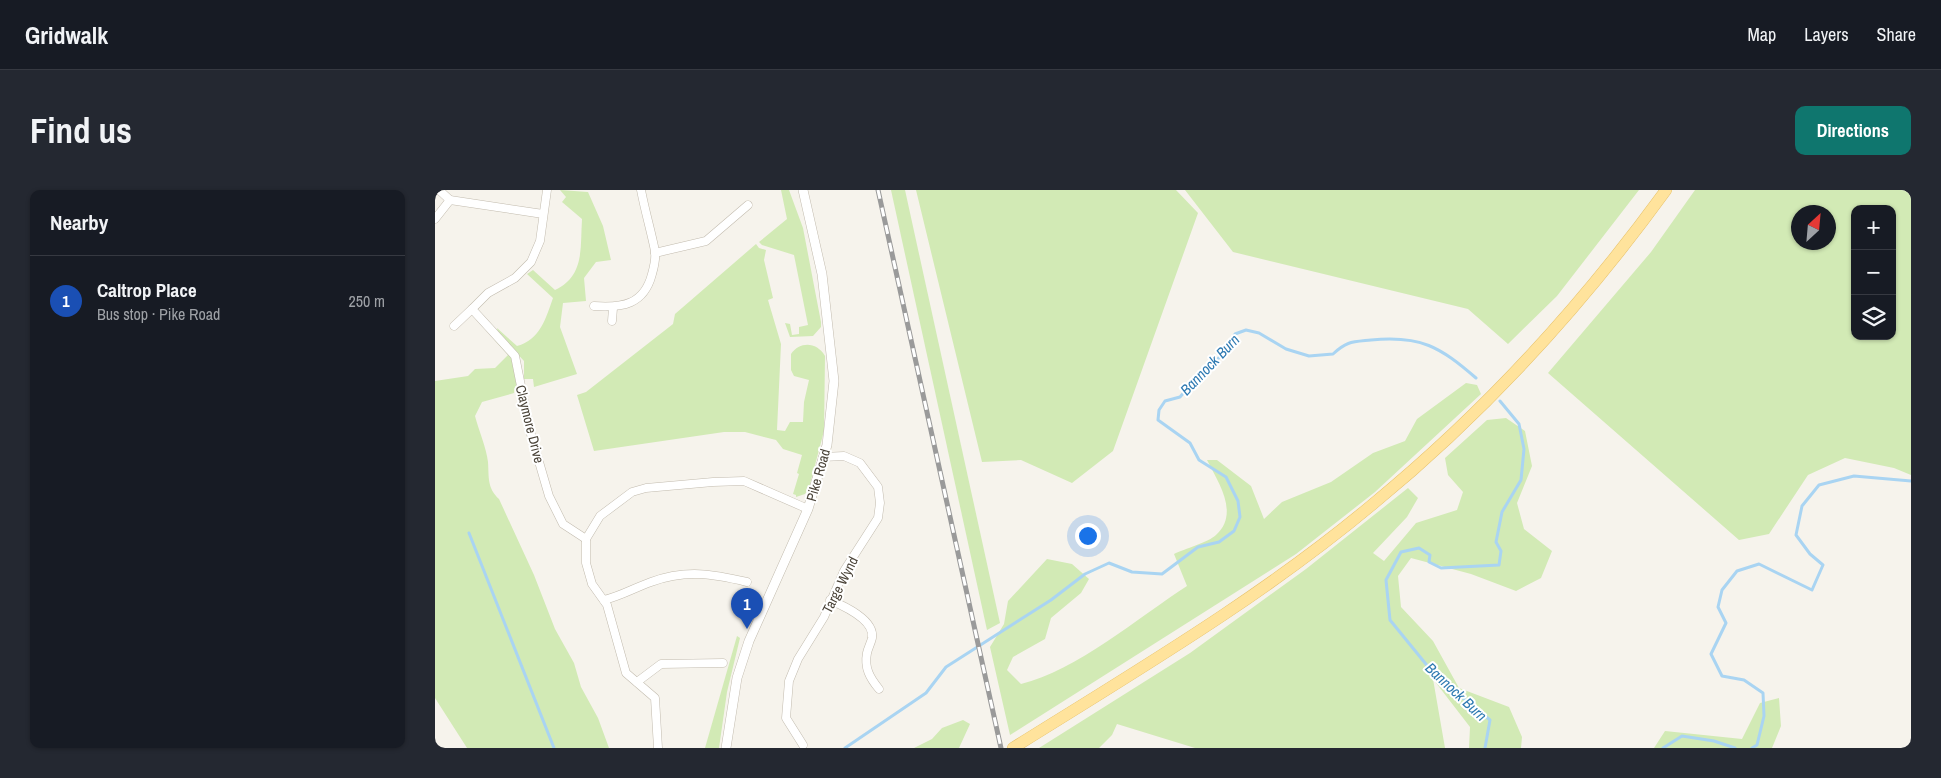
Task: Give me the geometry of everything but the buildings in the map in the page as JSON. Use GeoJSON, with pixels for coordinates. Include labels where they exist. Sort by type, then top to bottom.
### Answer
{"type":"FeatureCollection","features":[{"type":"Feature","properties":{"kind":"main road"},"geometry":{"type":"LineString","coordinates":[[1013,748],[1183,642],[1302,560],[1380,498],[1456,432],[1504,385],[1562,323],[1620,253],[1666,190]]}},
{"type":"Feature","properties":{"kind":"street"},"geometry":{"type":"LineString","coordinates":[[439,190],[450,200],[543,214]]}},
{"type":"Feature","properties":{"kind":"street"},"geometry":{"type":"LineString","coordinates":[[454,326],[488,293],[503,286],[526,270],[540,241],[547,190]]}},
{"type":"Feature","properties":{"kind":"street"},"geometry":{"type":"LineString","coordinates":[[594,306],[613,308],[636,301],[649,286],[655,253],[646,222],[641,190]]}},
{"type":"Feature","properties":{"kind":"street","name":"Pike Road"},"geometry":{"type":"LineString","coordinates":[[725,748],[737,678],[749,641],[808,509],[823,457],[834,381],[822,274],[803,190]]}},
{"type":"Feature","properties":{"kind":"street"},"geometry":{"type":"LineString","coordinates":[[435,219],[450,200]]}},
{"type":"Feature","properties":{"kind":"street"},"geometry":{"type":"LineString","coordinates":[[655,253],[706,241],[748,205]]}},
{"type":"Feature","properties":{"kind":"street"},"geometry":{"type":"LineString","coordinates":[[612,321],[613,308]]}},
{"type":"Feature","properties":{"kind":"street","name":"Claymore Drive"},"geometry":{"type":"LineString","coordinates":[[472,309],[515,356],[530,430],[549,496],[563,524],[586,539]]}},
{"type":"Feature","properties":{"kind":"street","name":"Targe Wynd"},"geometry":{"type":"LineString","coordinates":[[803,745],[786,718],[789,681],[798,659],[824,617],[844,571],[878,518],[880,503],[877,487],[860,463],[843,456],[823,457]]}},
{"type":"Feature","properties":{"kind":"street"},"geometry":{"type":"LineString","coordinates":[[658,748],[655,698],[626,673],[607,605],[592,584],[586,563],[586,539],[600,516],[631,492],[646,488],[744,481],[808,509]]}},
{"type":"Feature","properties":{"kind":"street"},"geometry":{"type":"LineString","coordinates":[[603,600],[620,597],[651,582],[691,573],[709,574],[747,582]]}},
{"type":"Feature","properties":{"kind":"street"},"geometry":{"type":"LineString","coordinates":[[830,600],[847,607],[868,625],[873,636],[866,665],[869,677],[879,689]]}},
{"type":"Feature","properties":{"kind":"street"},"geometry":{"type":"LineString","coordinates":[[637,682],[661,664],[723,663]]}},
{"type":"Feature","properties":{"kind":"green space"},"geometry":{"type":"Polygon","coordinates":[[[560,190],[588,192],[603,226],[611,260],[596,262],[584,278],[586,301],[563,303],[560,327],[577,374],[534,387],[533,379],[524,379],[524,361],[498,333],[497,328],[517,346],[531,339],[541,327],[553,298],[527,274],[533,270],[555,290],[572,277],[576,269],[579,260],[582,219],[562,202],[566,197],[560,190]]]}},
{"type":"Feature","properties":{"kind":"green space"},"geometry":{"type":"Polygon","coordinates":[[[781,190],[789,190],[803,228],[821,322],[821,327],[813,336],[790,337],[785,323],[790,324],[792,335],[799,334],[799,327],[808,325],[794,255],[762,245],[759,242],[787,219],[781,190]]]}},
{"type":"Feature","properties":{"kind":"green space"},"geometry":{"type":"Polygon","coordinates":[[[891,190],[905,190],[1000,623],[987,630],[891,190]]]}},
{"type":"Feature","properties":{"kind":"green space"},"geometry":{"type":"Polygon","coordinates":[[[916,190],[1176,190],[1198,213],[1113,451],[1072,483],[1021,460],[982,462],[916,190]]]}},
{"type":"Feature","properties":{"kind":"green space"},"geometry":{"type":"Polygon","coordinates":[[[1185,190],[1639,190],[1557,296],[1508,344],[1468,309],[1233,252],[1185,190]]]}},
{"type":"Feature","properties":{"kind":"green space"},"geometry":{"type":"Polygon","coordinates":[[[1695,190],[1911,190],[1911,475],[1894,468],[1845,458],[1808,475],[1769,534],[1739,540],[1548,373],[1651,252],[1695,190]]]}},
{"type":"Feature","properties":{"kind":"green space"},"geometry":{"type":"Polygon","coordinates":[[[756,244],[759,248],[766,250],[764,260],[773,298],[768,300],[781,344],[777,430],[785,431],[790,422],[803,422],[804,402],[809,380],[794,376],[791,370],[791,354],[799,347],[808,345],[818,348],[825,356],[824,431],[809,488],[805,494],[796,497],[793,494],[802,455],[783,449],[776,440],[745,432],[724,432],[594,451],[577,395],[586,392],[673,324],[675,314],[756,244]]]}},
{"type":"Feature","properties":{"kind":"green space"},"geometry":{"type":"Polygon","coordinates":[[[491,336],[504,346],[509,353],[513,361],[516,377],[514,393],[482,402],[475,416],[487,456],[492,491],[499,499],[534,575],[555,629],[574,663],[581,687],[598,718],[609,748],[467,748],[435,698],[435,381],[468,376],[475,369],[495,368],[508,355],[491,336]]]}},
{"type":"Feature","properties":{"kind":"green space"},"geometry":{"type":"Polygon","coordinates":[[[1466,383],[1477,385],[1481,394],[1375,492],[1296,554],[1010,735],[990,647],[1004,624],[1008,601],[1047,559],[1072,564],[1089,579],[1081,593],[1051,618],[1045,639],[1013,657],[1007,670],[1021,684],[1063,668],[1107,642],[1187,586],[1174,554],[1213,538],[1223,526],[1226,517],[1225,497],[1207,460],[1217,460],[1251,486],[1264,519],[1282,502],[1331,482],[1373,453],[1405,441],[1417,419],[1466,383]]]}},
{"type":"Feature","properties":{"kind":"green space"},"geometry":{"type":"Polygon","coordinates":[[[1506,418],[1525,431],[1532,466],[1517,503],[1524,529],[1552,551],[1541,578],[1516,591],[1471,574],[1411,558],[1398,576],[1401,607],[1433,641],[1459,688],[1509,707],[1522,737],[1521,748],[1469,748],[1470,727],[1433,679],[1445,748],[1195,748],[1117,724],[1112,735],[1099,748],[1039,748],[1190,653],[1306,569],[1408,488],[1418,498],[1407,517],[1373,553],[1384,561],[1416,523],[1457,510],[1463,492],[1448,475],[1445,458],[1487,420],[1506,418]]]}},
{"type":"Feature","properties":{"kind":"green space"},"geometry":{"type":"Polygon","coordinates":[[[737,636],[740,638],[727,692],[719,748],[705,748],[737,636]]]}},
{"type":"Feature","properties":{"kind":"green space"},"geometry":{"type":"Polygon","coordinates":[[[1779,698],[1781,726],[1772,748],[1654,748],[1665,731],[1742,739],[1760,703],[1779,698]]]}},
{"type":"Feature","properties":{"kind":"green space"},"geometry":{"type":"Polygon","coordinates":[[[963,720],[970,724],[959,748],[914,748],[932,739],[942,728],[963,720]]]}},
{"type":"Feature","properties":{"kind":"waterway","name":"Bannock Burn"},"geometry":{"type":"LineString","coordinates":[[845,748],[926,693],[946,667],[1051,600],[1085,574],[1109,563],[1132,572],[1162,574],[1198,547],[1219,542],[1234,531],[1240,517],[1238,501],[1226,477],[1199,460],[1190,443],[1158,420],[1159,410],[1165,401],[1180,397],[1203,370],[1220,357],[1235,334],[1246,330],[1259,333],[1286,349],[1309,356],[1333,354],[1346,344],[1359,341],[1403,339],[1440,351],[1476,378]]}},
{"type":"Feature","properties":{"kind":"waterway","name":"Bannock Burn"},"geometry":{"type":"LineString","coordinates":[[1485,748],[1490,720],[1434,674],[1390,620],[1386,580],[1401,552],[1419,548],[1430,555],[1429,562],[1441,568],[1499,565],[1501,551],[1496,542],[1502,512],[1521,480],[1524,449],[1519,424],[1500,401]]}},
{"type":"Feature","properties":{"kind":"waterway","name":"Bannock Burn"},"geometry":{"type":"LineString","coordinates":[[1752,748],[1757,745],[1764,716],[1763,693],[1744,680],[1722,676],[1711,654],[1726,623],[1718,607],[1722,590],[1737,571],[1759,564],[1812,590],[1823,565],[1810,554],[1796,535],[1802,506],[1819,485],[1854,476],[1911,481]]}},
{"type":"Feature","properties":{"kind":"waterway"},"geometry":{"type":"LineString","coordinates":[[469,533],[554,748]]}},
{"type":"Feature","properties":{"kind":"waterway","name":"Bannock Burn"},"geometry":{"type":"LineString","coordinates":[[1663,748],[1682,736],[1714,741],[1735,748]]}},
{"type":"Feature","properties":{"kind":"railway"},"geometry":{"type":"LineString","coordinates":[[878,190],[1001,748]]}},
{"type":"Feature","properties":{"kind":"place","name":"Caltrop Place"},"geometry":{"type":"Point","coordinates":[747,629]}}]}
